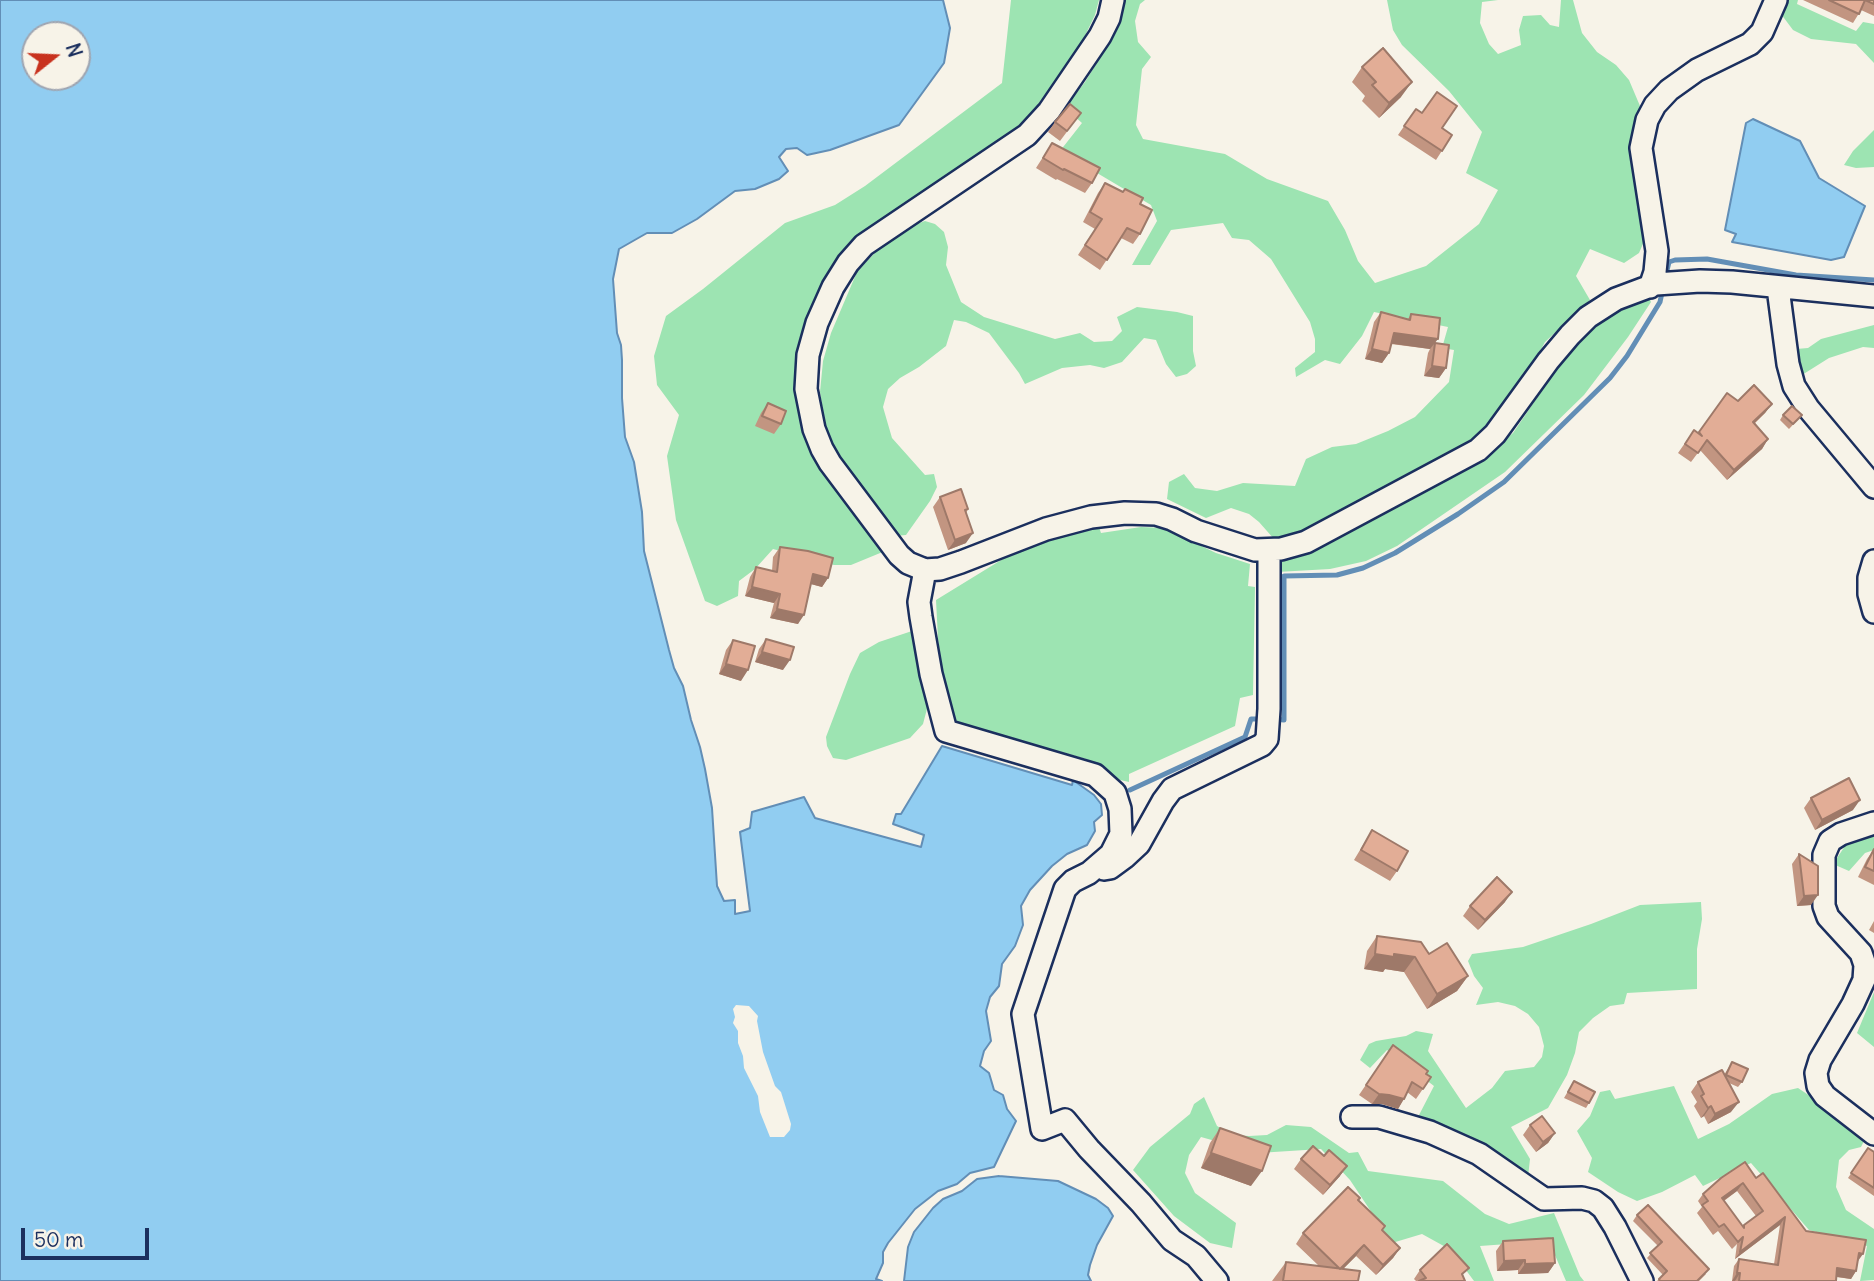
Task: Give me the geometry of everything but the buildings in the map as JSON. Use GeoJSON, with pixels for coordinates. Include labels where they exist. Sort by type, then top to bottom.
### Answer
{"type":"FeatureCollection","features":[{"type":"Feature","properties":{"kind":"street"},"geometry":{"type":"LineString","coordinates":[[1113,0],[1109,18],[1100,36],[1049,111],[1027,135],[864,244],[833,287],[817,323],[808,355],[806,389],[809,411],[821,449],[898,555],[908,563],[925,570],[940,569],[961,562],[1046,528],[1091,517],[1125,513],[1156,514],[1227,542],[1255,550],[1281,550],[1307,542],[1478,450],[1495,435],[1570,335],[1588,317],[1616,299],[1659,285],[1700,281],[1874,296]]}},
{"type":"Feature","properties":{"kind":"street"},"geometry":{"type":"LineString","coordinates":[[1659,285],[1656,272],[1657,251],[1642,148],[1647,120],[1654,105],[1670,90],[1716,60],[1750,44],[1762,32],[1776,0]]}},
{"type":"Feature","properties":{"kind":"street"},"geometry":{"type":"LineString","coordinates":[[1778,288],[1788,364],[1794,386],[1808,408],[1874,487]]}},
{"type":"Feature","properties":{"kind":"street"},"geometry":{"type":"LineString","coordinates":[[1217,1281],[1196,1256],[1172,1240],[1065,1120],[1042,1129],[1023,1014],[1065,890],[1073,881],[1110,867],[1125,858],[1139,844],[1172,789],[1262,745],[1267,739],[1269,551]]}},
{"type":"Feature","properties":{"kind":"street"},"geometry":{"type":"LineString","coordinates":[[1874,561],[1869,578],[1869,594],[1874,612]]}},
{"type":"Feature","properties":{"kind":"street"},"geometry":{"type":"LineString","coordinates":[[925,570],[919,602],[931,674],[946,731],[1095,775],[1115,793],[1120,809],[1121,834],[1111,854],[1089,873]]}},
{"type":"Feature","properties":{"kind":"street"},"geometry":{"type":"LineString","coordinates":[[1874,823],[1841,834],[1830,841],[1824,855],[1824,906],[1828,917],[1861,953],[1865,965],[1864,980],[1820,1060],[1816,1073],[1818,1086],[1825,1096],[1874,1134]]}},
{"type":"Feature","properties":{"kind":"street"},"geometry":{"type":"LineString","coordinates":[[1352,1117],[1379,1117],[1430,1132],[1479,1154],[1544,1199],[1582,1198],[1594,1201],[1604,1208],[1642,1281]]}},
{"type":"Feature","properties":{"kind":"street"},"geometry":{"type":"LineString","coordinates":[[1631,1257],[1632,1281]]}},
{"type":"Feature","properties":{"kind":"green space"},"geometry":{"type":"Polygon","coordinates":[[[1011,0],[1099,0],[1081,44],[1023,126],[850,246],[833,265],[813,312],[799,402],[885,551],[851,565],[834,565],[773,549],[755,569],[739,581],[738,596],[717,606],[705,601],[676,520],[667,456],[679,415],[657,385],[654,356],[666,316],[785,223],[835,205],[865,186],[1002,83],[1011,0]]]}},
{"type":"Feature","properties":{"kind":"green space"},"geometry":{"type":"Polygon","coordinates":[[[1120,0],[1145,0],[1140,4],[1135,21],[1138,42],[1151,57],[1142,69],[1136,125],[1143,139],[1225,154],[1267,179],[1328,201],[1345,230],[1358,261],[1375,283],[1426,266],[1479,224],[1498,190],[1466,173],[1482,132],[1449,91],[1402,45],[1393,30],[1387,0],[1498,0],[1482,2],[1480,23],[1489,44],[1498,54],[1521,45],[1519,30],[1523,16],[1541,15],[1550,25],[1559,27],[1561,0],[1573,0],[1582,33],[1597,52],[1616,65],[1629,80],[1640,106],[1636,138],[1648,232],[1639,253],[1624,263],[1590,249],[1576,276],[1590,300],[1545,342],[1523,383],[1486,435],[1307,530],[1274,539],[1249,514],[1231,508],[1206,518],[1167,499],[1169,482],[1184,474],[1195,488],[1217,491],[1243,483],[1295,486],[1306,459],[1332,447],[1356,444],[1415,417],[1449,382],[1454,350],[1442,348],[1448,327],[1374,312],[1362,336],[1340,364],[1325,360],[1296,377],[1295,368],[1315,352],[1315,339],[1310,322],[1271,259],[1249,240],[1232,238],[1223,223],[1171,230],[1150,265],[1132,265],[1157,221],[1151,205],[1060,151],[1082,123],[1065,108],[1106,48],[1118,16],[1120,0]]]}},
{"type":"Feature","properties":{"kind":"green space"},"geometry":{"type":"Polygon","coordinates":[[[1783,0],[1798,0],[1797,4],[1856,31],[1863,22],[1874,24],[1874,63],[1856,44],[1811,39],[1793,30],[1781,14],[1783,0]]]}},
{"type":"Feature","properties":{"kind":"green space"},"geometry":{"type":"Polygon","coordinates":[[[1874,130],[1874,167],[1856,168],[1844,165],[1853,151],[1874,130]]]}},
{"type":"Feature","properties":{"kind":"green space"},"geometry":{"type":"Polygon","coordinates":[[[925,221],[935,224],[944,232],[948,247],[946,265],[961,302],[984,317],[1055,339],[1080,333],[1094,342],[1112,341],[1122,331],[1117,317],[1137,307],[1177,312],[1193,316],[1196,366],[1187,374],[1176,377],[1166,364],[1156,340],[1144,338],[1122,362],[1104,368],[1090,365],[1062,368],[1025,384],[989,333],[966,322],[954,320],[946,346],[888,389],[883,407],[892,438],[925,475],[934,474],[937,487],[906,535],[895,536],[841,464],[826,432],[820,392],[823,361],[831,333],[857,272],[884,243],[905,228],[925,221]]]}},
{"type":"Feature","properties":{"kind":"green space"},"geometry":{"type":"Polygon","coordinates":[[[1649,298],[1651,302],[1628,337],[1584,395],[1505,472],[1397,546],[1366,561],[1330,569],[1277,572],[1281,562],[1340,538],[1478,461],[1513,433],[1562,361],[1593,329],[1617,312],[1649,298]]]}},
{"type":"Feature","properties":{"kind":"green space"},"geometry":{"type":"Polygon","coordinates":[[[1874,325],[1874,348],[1863,347],[1829,358],[1802,375],[1796,349],[1808,348],[1821,339],[1874,325]]]}},
{"type":"Feature","properties":{"kind":"green space"},"geometry":{"type":"Polygon","coordinates":[[[1099,527],[1101,533],[1141,527],[1164,528],[1216,553],[1250,564],[1248,586],[1255,587],[1253,695],[1240,698],[1235,726],[1129,774],[1129,782],[1116,779],[1086,759],[954,722],[947,706],[938,639],[936,600],[1024,546],[1074,531],[1099,527]]]}},
{"type":"Feature","properties":{"kind":"green space"},"geometry":{"type":"Polygon","coordinates":[[[915,630],[928,705],[923,724],[910,738],[846,760],[833,758],[826,737],[860,653],[879,642],[915,630]]]}},
{"type":"Feature","properties":{"kind":"green space"},"geometry":{"type":"Polygon","coordinates":[[[1874,834],[1874,850],[1865,853],[1849,871],[1833,864],[1845,846],[1874,834]]]}},
{"type":"Feature","properties":{"kind":"green space"},"geometry":{"type":"Polygon","coordinates":[[[1701,902],[1697,989],[1627,993],[1624,1004],[1610,1006],[1579,1032],[1567,1075],[1548,1108],[1511,1127],[1530,1159],[1528,1177],[1459,1133],[1418,1117],[1434,1086],[1387,1050],[1370,1068],[1360,1060],[1369,1044],[1376,1041],[1406,1036],[1416,1031],[1433,1034],[1428,1051],[1466,1108],[1492,1088],[1505,1071],[1534,1067],[1542,1057],[1544,1046],[1539,1027],[1528,1014],[1515,1006],[1498,1002],[1476,1005],[1483,988],[1468,961],[1472,954],[1523,947],[1640,905],[1701,902]]]}},
{"type":"Feature","properties":{"kind":"green space"},"geometry":{"type":"Polygon","coordinates":[[[1874,992],[1874,1047],[1857,1033],[1874,992]]]}},
{"type":"Feature","properties":{"kind":"green space"},"geometry":{"type":"Polygon","coordinates":[[[1674,1086],[1698,1139],[1729,1124],[1772,1094],[1798,1088],[1865,1139],[1861,1147],[1849,1150],[1839,1160],[1836,1187],[1846,1210],[1874,1229],[1874,1280],[1860,1281],[1867,1246],[1809,1230],[1751,1163],[1703,1186],[1695,1175],[1637,1201],[1588,1172],[1592,1158],[1577,1131],[1590,1116],[1600,1092],[1610,1090],[1615,1099],[1674,1086]]]}},
{"type":"Feature","properties":{"kind":"green space"},"geometry":{"type":"Polygon","coordinates":[[[1204,1097],[1217,1126],[1234,1135],[1267,1135],[1286,1125],[1311,1127],[1349,1153],[1358,1152],[1368,1171],[1443,1181],[1485,1214],[1509,1224],[1554,1213],[1584,1281],[1566,1281],[1549,1241],[1480,1246],[1494,1281],[1474,1281],[1451,1250],[1422,1234],[1392,1243],[1350,1180],[1321,1149],[1258,1153],[1201,1137],[1189,1155],[1185,1173],[1195,1193],[1236,1223],[1232,1248],[1210,1243],[1174,1216],[1133,1170],[1150,1147],[1190,1114],[1194,1104],[1204,1097]]]}},
{"type":"Feature","properties":{"kind":"water"},"geometry":{"type":"Polygon","coordinates":[[[0,0],[943,0],[950,28],[944,63],[899,125],[830,150],[807,155],[797,148],[786,149],[779,157],[788,171],[779,179],[755,189],[735,191],[697,219],[672,233],[647,233],[619,249],[613,279],[617,333],[621,345],[625,437],[634,462],[642,512],[644,551],[674,668],[683,686],[705,769],[712,808],[717,886],[724,901],[735,900],[735,914],[750,911],[740,832],[750,828],[752,812],[804,797],[815,818],[921,847],[924,835],[893,824],[896,814],[901,814],[942,746],[1072,785],[1073,780],[1094,795],[1101,804],[1102,815],[1094,822],[1095,831],[1087,845],[1067,854],[1052,866],[1030,890],[1021,906],[1023,925],[1015,946],[1002,964],[999,986],[990,997],[986,1011],[991,1041],[984,1051],[980,1066],[989,1073],[994,1090],[1003,1095],[1007,1109],[1016,1121],[994,1167],[970,1173],[957,1184],[938,1191],[915,1209],[883,1252],[883,1263],[876,1279],[882,1281],[0,1281],[0,0]]]}},
{"type":"Feature","properties":{"kind":"water"},"geometry":{"type":"Polygon","coordinates":[[[1753,119],[1800,141],[1819,178],[1865,206],[1844,257],[1831,260],[1732,242],[1736,234],[1725,230],[1746,123],[1753,119]]]}},
{"type":"Feature","properties":{"kind":"water"},"geometry":{"type":"Polygon","coordinates":[[[999,1176],[1058,1181],[1096,1199],[1108,1208],[1113,1216],[1097,1245],[1090,1265],[1088,1275],[1091,1281],[904,1281],[908,1247],[914,1232],[933,1208],[977,1179],[999,1176]]]}},
{"type":"Feature","properties":{"kind":"pier"},"geometry":{"type":"Polygon","coordinates":[[[736,1005],[749,1006],[758,1016],[763,1052],[775,1086],[781,1092],[791,1124],[784,1137],[770,1137],[760,1112],[758,1096],[744,1068],[738,1031],[733,1023],[733,1009],[736,1005]]]}},
{"type":"Feature","properties":{"kind":"waterway"},"geometry":{"type":"LineString","coordinates":[[1665,279],[1669,262],[1707,259],[1796,275],[1874,280]]}},
{"type":"Feature","properties":{"kind":"waterway"},"geometry":{"type":"LineString","coordinates":[[1274,719],[1284,720],[1284,576],[1337,575],[1363,568],[1395,553],[1504,482],[1610,378],[1627,356],[1660,302],[1663,288]]}},
{"type":"Feature","properties":{"kind":"waterway"},"geometry":{"type":"LineString","coordinates":[[1130,790],[1245,737],[1251,719],[1264,719]]}}]}
